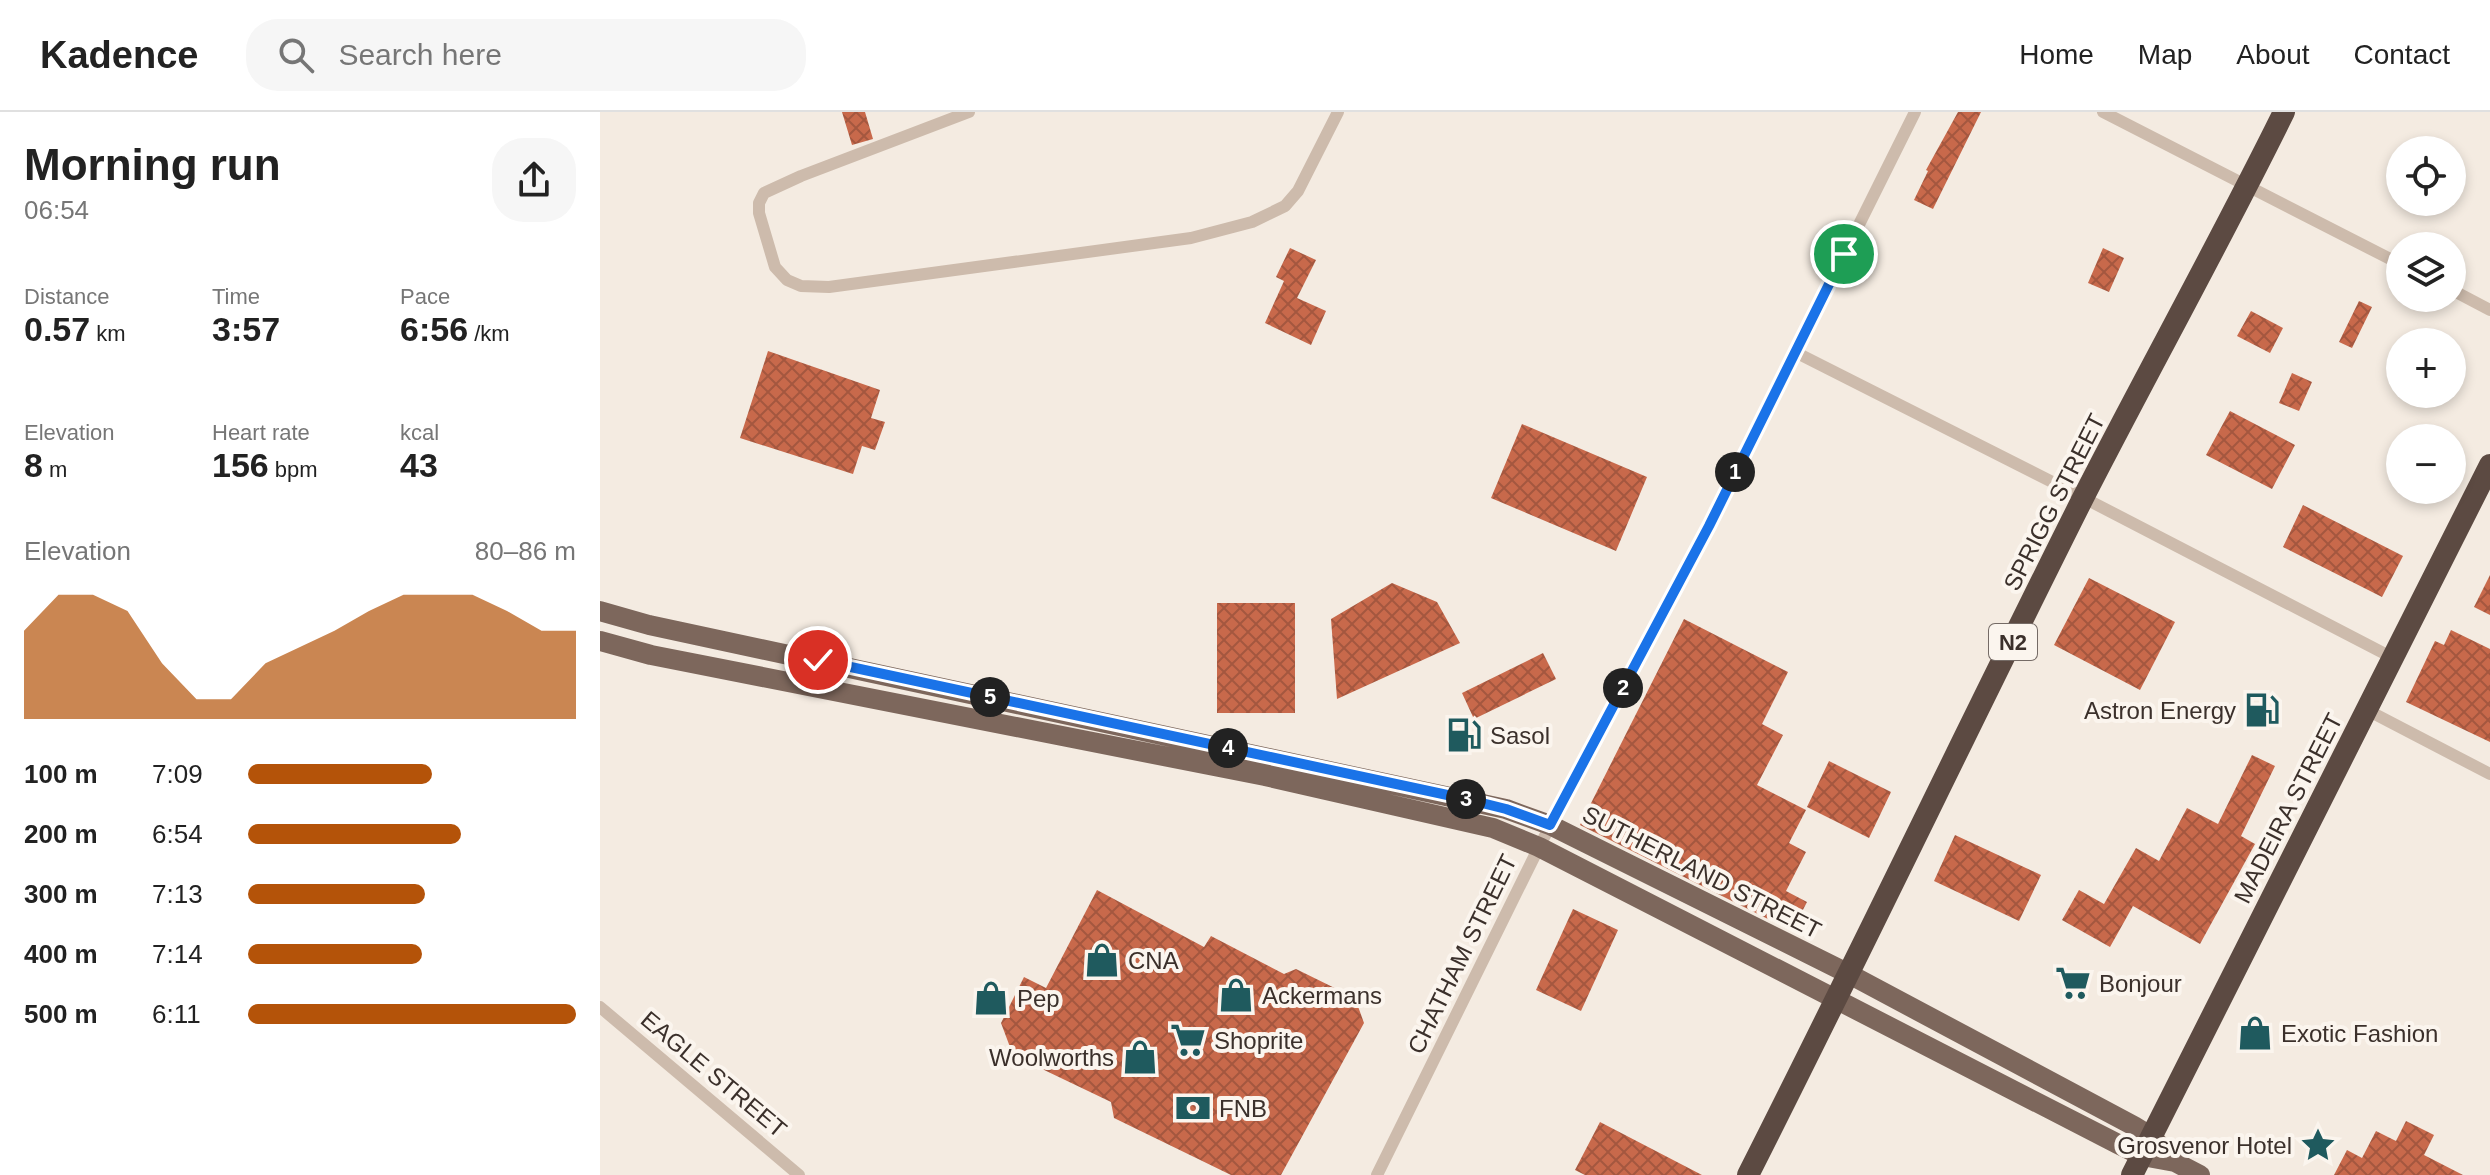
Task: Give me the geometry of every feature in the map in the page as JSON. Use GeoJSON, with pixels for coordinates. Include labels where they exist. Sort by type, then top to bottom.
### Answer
{"type":"FeatureCollection","features":[{"type":"Feature","properties":{"kind":"highway","name":"SPRIGG STREET"},"geometry":{"type":"LineString","coordinates":[[1748,1175],[2084,498],[2284,112]]}},
{"type":"Feature","properties":{"kind":"highway","name":"MADEIRA STREET"},"geometry":{"type":"LineString","coordinates":[[2142,1156],[2490,465]]}},
{"type":"Feature","properties":{"kind":"main road","name":"SUTHERLAND STREET"},"geometry":{"type":"LineString","coordinates":[[600,611],[649,625],[1506,809],[1550,825],[1849,974],[2069,1090],[2142,1156]]}},
{"type":"Feature","properties":{"kind":"main road","name":"SUTHERLAND STREET"},"geometry":{"type":"LineString","coordinates":[[600,641],[651,655],[1265,776],[1493,828],[1539,847],[2142,1156],[2175,1162],[2200,1175]]}},
{"type":"Feature","properties":{"kind":"street"},"geometry":{"type":"LineString","coordinates":[[969,112],[764,193],[759,203],[759,213],[775,267],[787,280],[801,286],[829,287],[1191,238],[1252,222],[1285,206],[1298,191],[1338,112]]}},
{"type":"Feature","properties":{"kind":"street","name":"CHATHAM STREET"},"geometry":{"type":"LineString","coordinates":[[1377,1175],[1550,825],[1709,526],[1915,112]]}},
{"type":"Feature","properties":{"kind":"street"},"geometry":{"type":"LineString","coordinates":[[2103,112],[2386,257]]}},
{"type":"Feature","properties":{"kind":"street"},"geometry":{"type":"LineString","coordinates":[[2466,297],[2490,310]]}},
{"type":"Feature","properties":{"kind":"street"},"geometry":{"type":"LineString","coordinates":[[1795,352],[2393,658]]}},
{"type":"Feature","properties":{"kind":"street"},"geometry":{"type":"LineString","coordinates":[[2367,710],[2490,774]]}},
{"type":"Feature","properties":{"kind":"street"},"geometry":{"type":"LineString","coordinates":[[600,1026],[604,1011]]}},
{"type":"Feature","properties":{"kind":"street","name":"EAGLE STREET"},"geometry":{"type":"LineString","coordinates":[[604,1011],[799,1175]]}},
{"type":"Feature","properties":{"kind":"building"},"geometry":{"type":"Polygon","coordinates":[[[842,112],[865,112],[873,139],[852,145],[842,112]]]}},
{"type":"Feature","properties":{"kind":"building"},"geometry":{"type":"Polygon","coordinates":[[[1958,112],[1981,112],[1933,209],[1914,200],[1926,170],[1958,112]]]}},
{"type":"Feature","properties":{"kind":"building"},"geometry":{"type":"Polygon","coordinates":[[[1290,248],[1316,260],[1297,298],[1326,311],[1311,345],[1265,323],[1284,281],[1276,277],[1290,248]]]}},
{"type":"Feature","properties":{"kind":"building"},"geometry":{"type":"Polygon","coordinates":[[[2103,248],[2124,258],[2109,292],[2088,283],[2103,248]]]}},
{"type":"Feature","properties":{"kind":"building"},"geometry":{"type":"Polygon","coordinates":[[[2359,301],[2372,307],[2352,348],[2339,342],[2359,301]]]}},
{"type":"Feature","properties":{"kind":"building"},"geometry":{"type":"Polygon","coordinates":[[[2251,311],[2283,328],[2270,353],[2237,336],[2251,311]]]}},
{"type":"Feature","properties":{"kind":"building"},"geometry":{"type":"Polygon","coordinates":[[[768,351],[880,390],[871,418],[885,422],[875,450],[862,446],[853,474],[740,438],[768,351]]]}},
{"type":"Feature","properties":{"kind":"building"},"geometry":{"type":"Polygon","coordinates":[[[2292,373],[2312,382],[2299,411],[2279,403],[2292,373]]]}},
{"type":"Feature","properties":{"kind":"building"},"geometry":{"type":"Polygon","coordinates":[[[2230,411],[2295,445],[2272,489],[2206,455],[2230,411]]]}},
{"type":"Feature","properties":{"kind":"building"},"geometry":{"type":"Polygon","coordinates":[[[1522,424],[1647,477],[1616,551],[1491,498],[1522,424]]]}},
{"type":"Feature","properties":{"kind":"building"},"geometry":{"type":"Polygon","coordinates":[[[2303,505],[2403,556],[2382,597],[2283,547],[2303,505]]]}},
{"type":"Feature","properties":{"kind":"building"},"geometry":{"type":"Polygon","coordinates":[[[2490,575],[2490,615],[2474,607],[2490,575]]]}},
{"type":"Feature","properties":{"kind":"building"},"geometry":{"type":"Polygon","coordinates":[[[2089,578],[2175,622],[2140,690],[2054,645],[2089,578]]]}},
{"type":"Feature","properties":{"kind":"building"},"geometry":{"type":"Polygon","coordinates":[[[1392,583],[1437,602],[1460,643],[1337,699],[1331,619],[1392,583]]]}},
{"type":"Feature","properties":{"kind":"building"},"geometry":{"type":"Polygon","coordinates":[[[1217,603],[1295,603],[1295,713],[1217,713],[1217,603]]]}},
{"type":"Feature","properties":{"kind":"building"},"geometry":{"type":"Polygon","coordinates":[[[1684,619],[1788,672],[1762,724],[1783,735],[1757,785],[1806,810],[1789,843],[1806,852],[1786,891],[1807,902],[1792,931],[1580,825],[1684,619]]]}},
{"type":"Feature","properties":{"kind":"building"},"geometry":{"type":"Polygon","coordinates":[[[2451,630],[2490,649],[2490,742],[2406,702],[2435,641],[2444,645],[2451,630]]]}},
{"type":"Feature","properties":{"kind":"building"},"geometry":{"type":"Polygon","coordinates":[[[1543,653],[1556,679],[1474,719],[1462,693],[1543,653]]]}},
{"type":"Feature","properties":{"kind":"building"},"geometry":{"type":"Polygon","coordinates":[[[2252,755],[2275,766],[2241,836],[2255,844],[2200,944],[2133,906],[2110,947],[2062,920],[2079,890],[2104,904],[2136,848],[2159,861],[2187,808],[2218,824],[2252,755]]]}},
{"type":"Feature","properties":{"kind":"building"},"geometry":{"type":"Polygon","coordinates":[[[1829,761],[1891,792],[1869,838],[1807,807],[1829,761]]]}},
{"type":"Feature","properties":{"kind":"building"},"geometry":{"type":"Polygon","coordinates":[[[1955,835],[2041,875],[2019,921],[1934,881],[1955,835]]]}},
{"type":"Feature","properties":{"kind":"building"},"geometry":{"type":"Polygon","coordinates":[[[1097,890],[1204,947],[1211,936],[1284,974],[1296,969],[1355,998],[1364,1023],[1281,1175],[1231,1175],[1114,1118],[1111,1102],[1013,1055],[1001,1023],[1024,977],[1046,988],[1097,890]]]}},
{"type":"Feature","properties":{"kind":"building"},"geometry":{"type":"Polygon","coordinates":[[[1573,909],[1618,930],[1581,1011],[1536,990],[1573,909]]]}},
{"type":"Feature","properties":{"kind":"building"},"geometry":{"type":"Polygon","coordinates":[[[2406,1121],[2434,1135],[2424,1155],[2463,1175],[2334,1175],[2347,1150],[2362,1158],[2376,1131],[2396,1141],[2406,1121]]]}},
{"type":"Feature","properties":{"kind":"building"},"geometry":{"type":"Polygon","coordinates":[[[1600,1122],[1702,1175],[1585,1175],[1575,1170],[1600,1122]]]}},
{"type":"Feature","properties":{"kind":"place","name":"Astron Energy"},"geometry":{"type":"Point","coordinates":[2262,710]}},
{"type":"Feature","properties":{"kind":"place","name":"Sasol"},"geometry":{"type":"Point","coordinates":[1464,735]}},
{"type":"Feature","properties":{"kind":"place","name":"CNA"},"geometry":{"type":"Point","coordinates":[1102,960]}},
{"type":"Feature","properties":{"kind":"place","name":"Bonjour"},"geometry":{"type":"Point","coordinates":[2073,983]}},
{"type":"Feature","properties":{"kind":"place","name":"Ackermans"},"geometry":{"type":"Point","coordinates":[1236,995]}},
{"type":"Feature","properties":{"kind":"place","name":"Pep"},"geometry":{"type":"Point","coordinates":[991,998]}},
{"type":"Feature","properties":{"kind":"place","name":"Exotic Fashion"},"geometry":{"type":"Point","coordinates":[2255,1033]}},
{"type":"Feature","properties":{"kind":"place","name":"Shoprite"},"geometry":{"type":"Point","coordinates":[1188,1040]}},
{"type":"Feature","properties":{"kind":"place","name":"Woolworths"},"geometry":{"type":"Point","coordinates":[1140,1057]}},
{"type":"Feature","properties":{"kind":"place","name":"FNB"},"geometry":{"type":"Point","coordinates":[1193,1108]}},
{"type":"Feature","properties":{"kind":"place","name":"Grosvenor Hotel"},"geometry":{"type":"Point","coordinates":[2318,1145]}},
{"type":"Feature","properties":{"kind":"route"},"geometry":{"type":"LineString","coordinates":[[818,660],[1466,799],[1550,825],[1709,526],[1844,254]]}}]}
